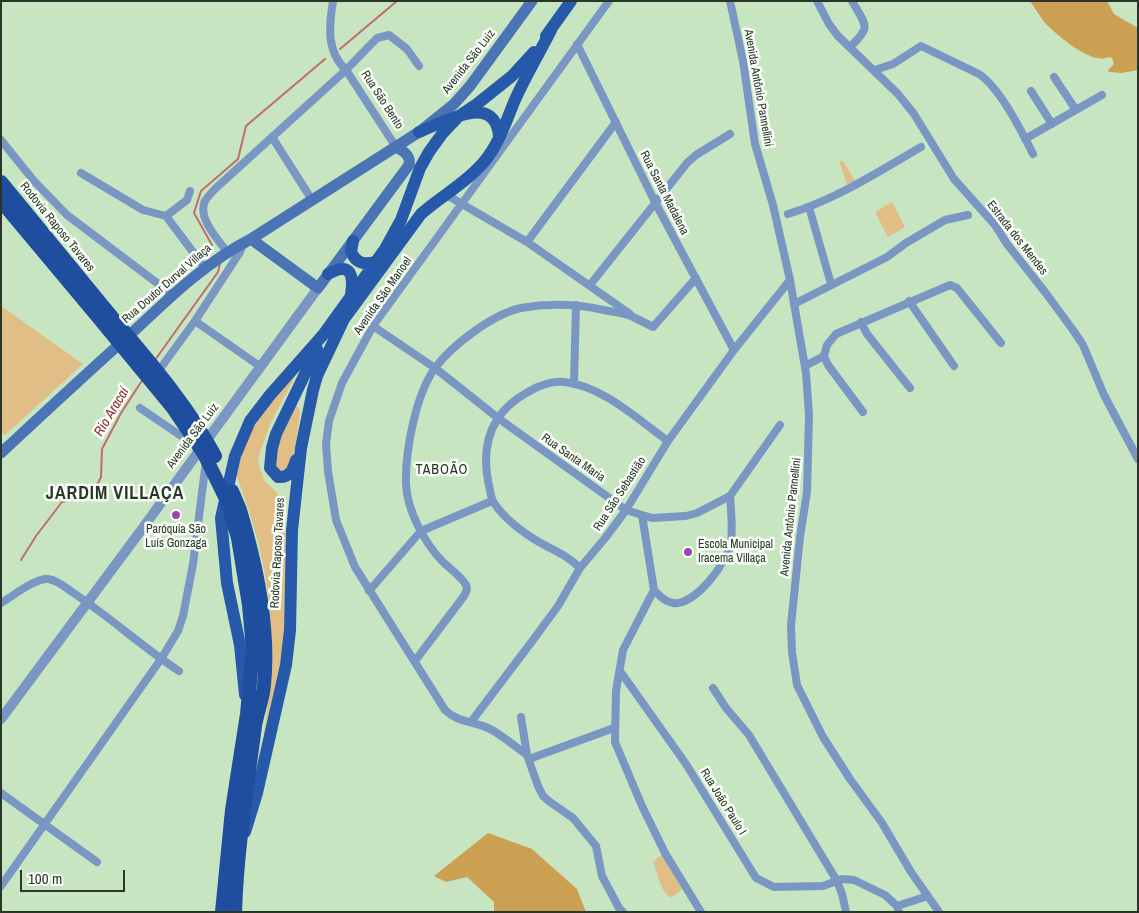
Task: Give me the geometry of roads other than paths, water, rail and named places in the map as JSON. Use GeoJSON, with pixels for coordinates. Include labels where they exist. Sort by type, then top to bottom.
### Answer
{"type":"FeatureCollection","features":[{"type":"Feature","properties":{"kind":"highway","name":"Rodovia Raposo Tavares"},"geometry":{"type":"LineString","coordinates":[[1,182],[107,319],[186,428],[204,454],[227,501],[238,538],[250,605],[253,649],[248,714],[232,810],[222,912]]}},
{"type":"Feature","properties":{"kind":"highway","name":"Rodovia Raposo Tavares"},"geometry":{"type":"LineString","coordinates":[[1,201],[173,392],[204,436],[240,510],[248,535],[259,586],[265,656],[264,687],[256,723],[239,853],[235,912]]}},
{"type":"Feature","properties":{"kind":"main road","name":"Avenida São Luiz"},"geometry":{"type":"LineString","coordinates":[[396,146],[419,132],[454,104],[470,86],[532,1]]}},
{"type":"Feature","properties":{"kind":"main road"},"geometry":{"type":"LineString","coordinates":[[353,241],[351,251],[357,260],[363,264],[379,264],[421,214],[470,177],[484,162],[494,148],[518,93],[551,30],[570,1]]}},
{"type":"Feature","properties":{"kind":"main road"},"geometry":{"type":"LineString","coordinates":[[459,116],[512,76],[551,30]]}},
{"type":"Feature","properties":{"kind":"main road"},"geometry":{"type":"LineString","coordinates":[[419,132],[474,112],[487,114],[496,123],[499,136]]}},
{"type":"Feature","properties":{"kind":"main road","name":"Rodovia Raposo Tavares"},"geometry":{"type":"LineString","coordinates":[[239,853],[256,793],[286,664],[290,630],[292,530],[301,448],[313,390],[335,336],[379,264],[401,220],[420,168],[442,134],[459,116]]}},
{"type":"Feature","properties":{"kind":"main road","name":"Rua São Bento"},"geometry":{"type":"LineString","coordinates":[[396,146],[409,157],[407,169]]}},
{"type":"Feature","properties":{"kind":"main road","name":"Rua Doutor Durval Villaça"},"geometry":{"type":"LineString","coordinates":[[1,453],[6,445],[205,268],[227,252],[396,146]]}},
{"type":"Feature","properties":{"kind":"main road","name":"Avenida São Luiz"},"geometry":{"type":"LineString","coordinates":[[318,288],[407,169]]}},
{"type":"Feature","properties":{"kind":"main road"},"geometry":{"type":"LineString","coordinates":[[247,241],[318,288]]}},
{"type":"Feature","properties":{"kind":"main road","name":"Rodovia Raposo Tavares"},"geometry":{"type":"LineString","coordinates":[[248,714],[240,645],[227,583],[221,518],[235,456],[250,421],[270,395],[323,335],[350,295],[379,264]]}},
{"type":"Feature","properties":{"kind":"main road"},"geometry":{"type":"LineString","coordinates":[[328,274],[342,268],[350,273],[352,278],[350,295]]}},
{"type":"Feature","properties":{"kind":"main road"},"geometry":{"type":"LineString","coordinates":[[301,448],[290,474],[278,477],[270,468],[270,459],[276,434],[323,335]]}},
{"type":"Feature","properties":{"kind":"street","name":"Rua São Bento"},"geometry":{"type":"LineString","coordinates":[[333,1],[329,27],[336,59],[346,70],[396,146]]}},
{"type":"Feature","properties":{"kind":"street","name":"Avenida São Manoel"},"geometry":{"type":"LineString","coordinates":[[528,757],[491,730],[455,718],[445,710],[355,567],[336,520],[328,472],[326,444],[329,421],[342,383],[374,326],[609,1]]}},
{"type":"Feature","properties":{"kind":"street","name":"Avenida Antônio Pannellini"},"geometry":{"type":"LineString","coordinates":[[730,1],[743,61],[755,144],[774,205],[790,280],[805,366],[809,415],[807,492],[800,537],[791,625],[792,652],[797,685],[823,737],[882,823],[910,872],[939,912]]}},
{"type":"Feature","properties":{"kind":"street","name":"Estrada dos Mendes"},"geometry":{"type":"LineString","coordinates":[[817,1],[829,24],[850,47],[884,78],[914,114],[954,179],[995,225],[1007,244],[1073,330],[1083,345],[1104,395],[1138,459]]}},
{"type":"Feature","properties":{"kind":"street"},"geometry":{"type":"LineString","coordinates":[[850,47],[864,34],[865,30],[852,1]]}},
{"type":"Feature","properties":{"kind":"street"},"geometry":{"type":"LineString","coordinates":[[227,252],[208,226],[204,214],[205,202],[216,188],[346,70],[377,38],[389,35],[407,49],[420,66]]}},
{"type":"Feature","properties":{"kind":"street","name":"Rua Santa Madalena"},"geometry":{"type":"LineString","coordinates":[[578,44],[656,204],[734,350]]}},
{"type":"Feature","properties":{"kind":"street"},"geometry":{"type":"LineString","coordinates":[[875,70],[893,64],[921,46],[979,74],[987,79],[994,89],[1033,154]]}},
{"type":"Feature","properties":{"kind":"street"},"geometry":{"type":"LineString","coordinates":[[884,78],[893,64]]}},
{"type":"Feature","properties":{"kind":"street"},"geometry":{"type":"LineString","coordinates":[[1054,77],[1076,110]]}},
{"type":"Feature","properties":{"kind":"street"},"geometry":{"type":"LineString","coordinates":[[1031,91],[1052,124]]}},
{"type":"Feature","properties":{"kind":"street"},"geometry":{"type":"LineString","coordinates":[[1025,139],[1102,95]]}},
{"type":"Feature","properties":{"kind":"street"},"geometry":{"type":"LineString","coordinates":[[527,242],[616,122]]}},
{"type":"Feature","properties":{"kind":"street"},"geometry":{"type":"LineString","coordinates":[[590,284],[687,163],[696,155],[730,134]]}},
{"type":"Feature","properties":{"kind":"street"},"geometry":{"type":"LineString","coordinates":[[272,137],[312,200]]}},
{"type":"Feature","properties":{"kind":"street"},"geometry":{"type":"LineString","coordinates":[[1,140],[34,181],[66,215],[173,295]]}},
{"type":"Feature","properties":{"kind":"street"},"geometry":{"type":"LineString","coordinates":[[788,214],[809,207],[858,184],[920,148]]}},
{"type":"Feature","properties":{"kind":"street"},"geometry":{"type":"LineString","coordinates":[[81,173],[143,210],[166,216],[205,268]]}},
{"type":"Feature","properties":{"kind":"street"},"geometry":{"type":"LineString","coordinates":[[469,196],[470,177]]}},
{"type":"Feature","properties":{"kind":"street"},"geometry":{"type":"LineString","coordinates":[[166,216],[187,200],[190,191]]}},
{"type":"Feature","properties":{"kind":"street"},"geometry":{"type":"LineString","coordinates":[[445,194],[527,242],[590,284],[632,316],[654,327],[696,278]]}},
{"type":"Feature","properties":{"kind":"street"},"geometry":{"type":"LineString","coordinates":[[809,207],[831,284]]}},
{"type":"Feature","properties":{"kind":"street"},"geometry":{"type":"LineString","coordinates":[[794,304],[887,256],[945,220],[968,214]]}},
{"type":"Feature","properties":{"kind":"street"},"geometry":{"type":"LineString","coordinates":[[152,380],[195,321],[247,241]]}},
{"type":"Feature","properties":{"kind":"street","name":"Rua São Sebastião"},"geometry":{"type":"LineString","coordinates":[[471,722],[534,640],[558,606],[580,568],[626,510],[668,441],[734,350],[790,280]]}},
{"type":"Feature","properties":{"kind":"street"},"geometry":{"type":"LineString","coordinates":[[863,412],[828,365],[824,356],[827,345],[836,334],[946,285],[953,285],[1001,343]]}},
{"type":"Feature","properties":{"kind":"street","name":"Avenida São Luiz"},"geometry":{"type":"LineString","coordinates":[[1,719],[318,288]]}},
{"type":"Feature","properties":{"kind":"street"},"geometry":{"type":"LineString","coordinates":[[909,302],[954,366]]}},
{"type":"Feature","properties":{"kind":"street"},"geometry":{"type":"LineString","coordinates":[[415,661],[464,596],[467,589],[465,584],[440,559],[421,531],[410,510],[406,484],[409,442],[419,402],[435,368],[468,336],[490,322],[520,309],[564,304],[632,316]]}},
{"type":"Feature","properties":{"kind":"street"},"geometry":{"type":"LineString","coordinates":[[574,384],[576,305]]}},
{"type":"Feature","properties":{"kind":"street"},"geometry":{"type":"LineString","coordinates":[[195,321],[261,367]]}},
{"type":"Feature","properties":{"kind":"street"},"geometry":{"type":"LineString","coordinates":[[861,322],[867,334],[910,388]]}},
{"type":"Feature","properties":{"kind":"street","name":"Rua Santa Maria"},"geometry":{"type":"LineString","coordinates":[[374,326],[435,368],[498,418],[626,510],[652,518],[686,516],[697,513],[730,496],[780,425]]}},
{"type":"Feature","properties":{"kind":"street"},"geometry":{"type":"LineString","coordinates":[[805,366],[824,356]]}},
{"type":"Feature","properties":{"kind":"street"},"geometry":{"type":"LineString","coordinates":[[580,568],[569,558],[518,528],[492,501],[485,454],[489,436],[498,418],[512,402],[536,387],[562,382],[574,384],[607,398],[668,441]]}},
{"type":"Feature","properties":{"kind":"street"},"geometry":{"type":"LineString","coordinates":[[140,408],[200,449]]}},
{"type":"Feature","properties":{"kind":"street"},"geometry":{"type":"LineString","coordinates":[[1,886],[161,659],[178,631],[193,564],[209,437]]}},
{"type":"Feature","properties":{"kind":"street"},"geometry":{"type":"LineString","coordinates":[[654,590],[672,603],[692,596],[706,584],[720,566],[729,548],[732,526],[730,496]]}},
{"type":"Feature","properties":{"kind":"street"},"geometry":{"type":"LineString","coordinates":[[369,591],[421,531],[492,501]]}},
{"type":"Feature","properties":{"kind":"street"},"geometry":{"type":"LineString","coordinates":[[642,515],[654,590],[623,650],[616,691],[615,742],[619,755],[665,853],[701,912]]}},
{"type":"Feature","properties":{"kind":"street"},"geometry":{"type":"LineString","coordinates":[[1,603],[32,584],[48,579],[55,581],[88,602],[161,659],[180,671]]}},
{"type":"Feature","properties":{"kind":"street","name":"Rua João Paulo I"},"geometry":{"type":"LineString","coordinates":[[620,671],[686,764],[756,878],[774,887],[823,886],[842,879],[854,880],[885,895],[898,909]]}},
{"type":"Feature","properties":{"kind":"street"},"geometry":{"type":"LineString","coordinates":[[713,688],[726,708],[749,735],[837,881],[846,912]]}},
{"type":"Feature","properties":{"kind":"street"},"geometry":{"type":"LineString","coordinates":[[521,716],[528,757],[543,796],[573,818],[596,846],[602,876],[623,912]]}},
{"type":"Feature","properties":{"kind":"street"},"geometry":{"type":"LineString","coordinates":[[528,757],[614,728]]}},
{"type":"Feature","properties":{"kind":"street"},"geometry":{"type":"LineString","coordinates":[[1,792],[96,862]]}},
{"type":"Feature","properties":{"kind":"street"},"geometry":{"type":"LineString","coordinates":[[898,909],[928,896]]}},
{"type":"Feature","properties":{"kind":"waterway","name":"Rio Aracaí"},"geometry":{"type":"LineString","coordinates":[[340,49],[397,1]]}},
{"type":"Feature","properties":{"kind":"waterway","name":"Rio Aracaí"},"geometry":{"type":"LineString","coordinates":[[212,245],[194,213],[201,191],[238,159],[246,126],[325,59]]}},
{"type":"Feature","properties":{"kind":"waterway","name":"Rio Aracaí"},"geometry":{"type":"LineString","coordinates":[[155,360],[218,272],[220,263]]}},
{"type":"Feature","properties":{"kind":"waterway","name":"Rio Aracaí"},"geometry":{"type":"LineString","coordinates":[[21,560],[36,536],[62,502],[86,495],[96,487],[101,477],[102,449],[121,413],[143,379]]}},
{"type":"Feature","properties":{"kind":"place","name":"Paróquia São Luís Gonzaga"},"geometry":{"type":"Point","coordinates":[176,515]}},
{"type":"Feature","properties":{"kind":"place","name":"Escola Municipal Iracema Villaça"},"geometry":{"type":"Point","coordinates":[688,552]}},
{"type":"Feature","properties":{"kind":"district","name":"TABOÃO"},"geometry":{"type":"Point","coordinates":[442,470]}},
{"type":"Feature","properties":{"kind":"district","name":"JARDIM VILLAÇA"},"geometry":{"type":"Point","coordinates":[115,494]}}]}
